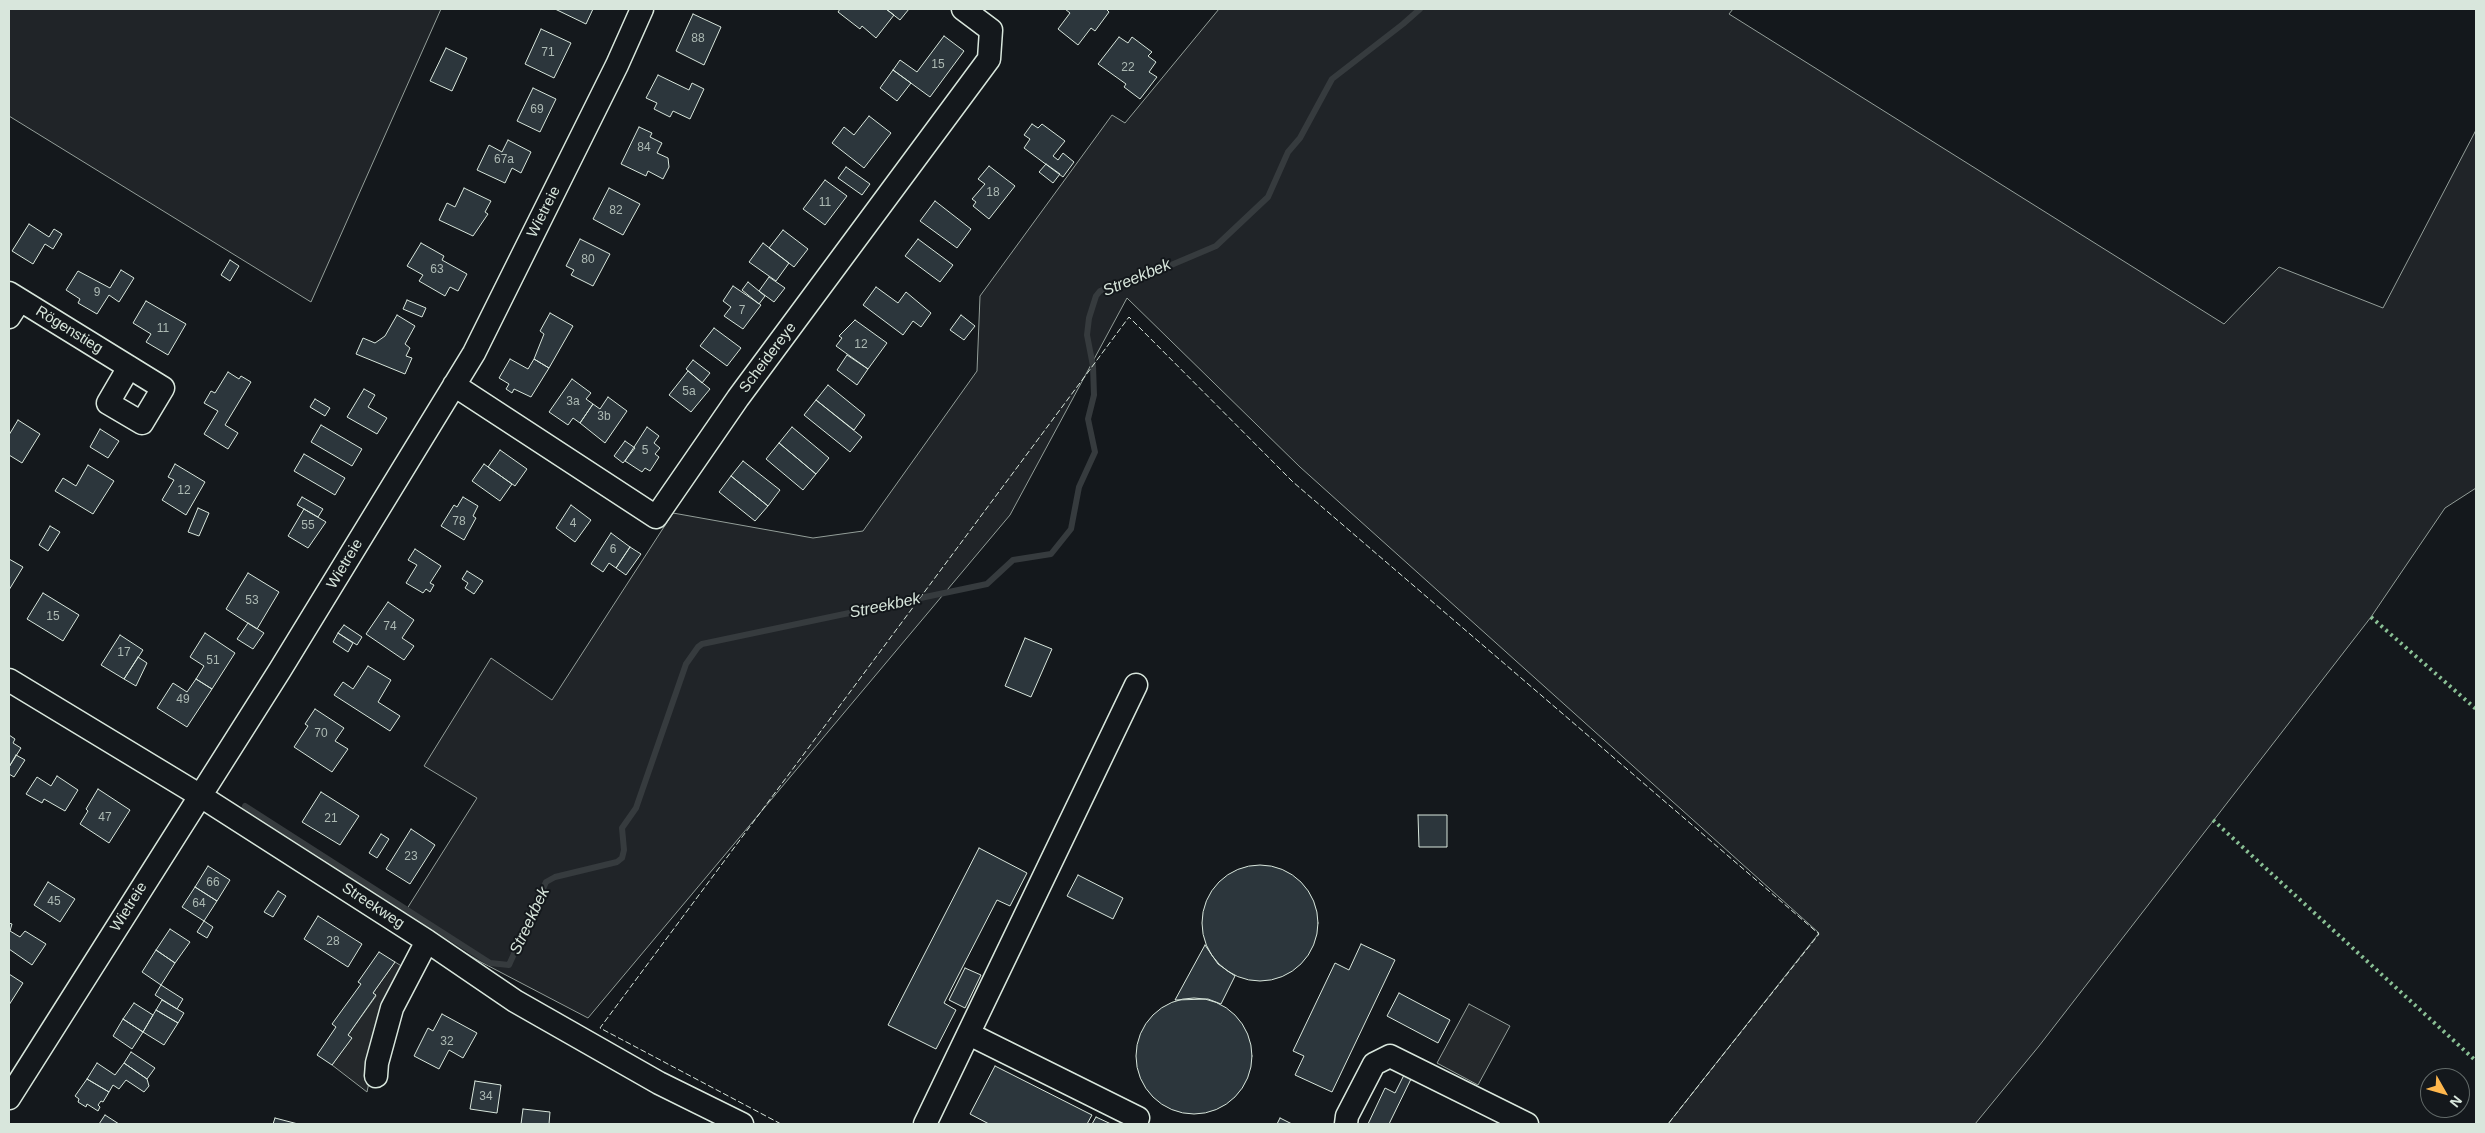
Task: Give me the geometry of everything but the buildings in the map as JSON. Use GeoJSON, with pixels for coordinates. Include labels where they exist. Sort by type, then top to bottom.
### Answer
{"type":"FeatureCollection","features":[{"type":"Feature","properties":{"kind":"street","name":"Wietreie"},"geometry":{"type":"LineString","coordinates":[[9,1098],[199,795],[280,670],[474,353],[591,118],[642,9]]}},
{"type":"Feature","properties":{"kind":"street","name":"Scheidereye"},"geometry":{"type":"LineString","coordinates":[[454,385],[656,517],[738,398],[989,59],[990,30],[963,9]]}},
{"type":"Feature","properties":{"kind":"street","name":"Rögenstieg"},"geometry":{"type":"LineString","coordinates":[[12,303],[129,367]]}},
{"type":"Feature","properties":{"kind":"street","name":"Streekweg"},"geometry":{"type":"LineString","coordinates":[[9,680],[199,795],[427,941],[515,1000],[659,1082],[742,1124]]}},
{"type":"Feature","properties":{"kind":"street"},"geometry":{"type":"LineString","coordinates":[[925,1124],[1136,685]]}},
{"type":"Feature","properties":{"kind":"street"},"geometry":{"type":"LineString","coordinates":[[376,1076],[377,1063],[392,1008],[427,941]]}},
{"type":"Feature","properties":{"kind":"street"},"geometry":{"type":"LineString","coordinates":[[969,1034],[1138,1118]]}},
{"type":"Feature","properties":{"kind":"street"},"geometry":{"type":"LineString","coordinates":[[1346,1124],[1348,1116],[1374,1064],[1390,1056],[1527,1124]]}},
{"type":"Feature","properties":{"kind":"shaded area"},"geometry":{"type":"Polygon","coordinates":[[[9,9],[441,9],[311,302],[9,116],[9,9]]]}},
{"type":"Feature","properties":{"kind":"shaded area"},"geometry":{"type":"Polygon","coordinates":[[[1219,9],[1733,9],[1729,14],[2224,324],[2279,267],[2383,308],[2476,130],[2476,488],[2445,508],[2371,617],[2039,1046],[1975,1124],[1668,1124],[1819,933],[1300,467],[1127,298],[1010,515],[588,1018],[479,961],[403,915],[477,798],[424,766],[491,658],[552,700],[673,513],[813,538],[863,531],[977,371],[980,296],[1112,115],[1125,123],[1219,9]]]}},
{"type":"Feature","properties":{"kind":"shaded area"},"geometry":{"type":"Polygon","coordinates":[[[395,962],[408,970],[377,1044],[367,1092],[332,1065],[351,1038],[348,1035],[376,996],[373,993],[395,962]]]}},
{"type":"Feature","properties":{"kind":"shaded area"},"geometry":{"type":"Polygon","coordinates":[[[1469,1004],[1510,1026],[1478,1085],[1437,1063],[1469,1004]]]}},
{"type":"Feature","properties":{"kind":"waterway","name":"Streekbek"},"geometry":{"type":"LineString","coordinates":[[245,806],[490,963],[509,965],[546,882],[555,877],[617,862],[622,858],[624,850],[622,828],[636,808],[686,664],[698,647],[702,644],[987,584],[1013,560],[1051,554],[1071,529],[1079,487],[1095,452],[1088,419],[1094,395],[1093,366],[1087,335],[1089,318],[1096,296],[1100,291],[1157,271],[1216,246],[1268,197],[1288,152],[1300,138],[1332,79],[1420,9]]}},
{"type":"Feature","properties":{"kind":"hedge"},"geometry":{"type":"LineString","coordinates":[[2371,617],[2476,709]]}},
{"type":"Feature","properties":{"kind":"hedge"},"geometry":{"type":"LineString","coordinates":[[2213,820],[2476,1061]]}},
{"type":"Feature","properties":{"kind":"fence"},"geometry":{"type":"LineString","coordinates":[[781,1124],[600,1028],[1129,317],[1293,482],[1819,934],[1668,1124]]}}]}
